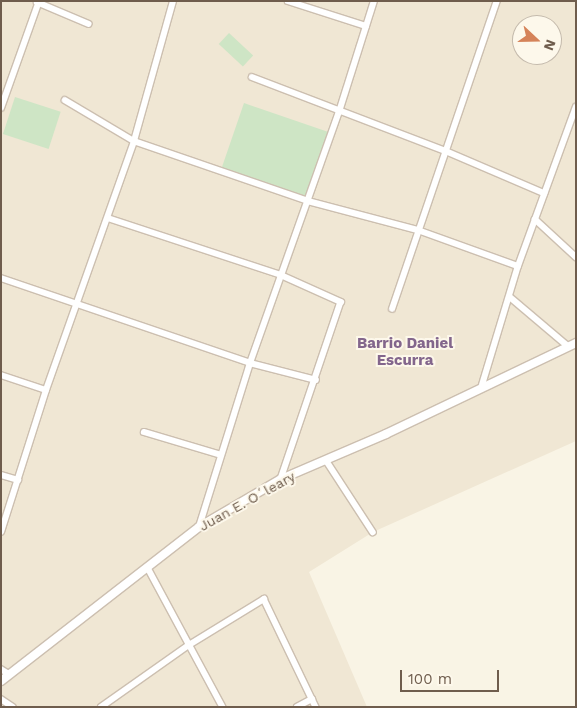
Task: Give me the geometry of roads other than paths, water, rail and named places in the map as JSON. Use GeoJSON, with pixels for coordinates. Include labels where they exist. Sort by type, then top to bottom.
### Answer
{"type":"FeatureCollection","features":[{"type":"Feature","properties":{"kind":"street"},"geometry":{"type":"LineString","coordinates":[[1,532],[46,390],[134,141],[173,1]]}},
{"type":"Feature","properties":{"kind":"street"},"geometry":{"type":"LineString","coordinates":[[288,1],[366,26]]}},
{"type":"Feature","properties":{"kind":"street"},"geometry":{"type":"LineString","coordinates":[[199,527],[250,363],[339,112],[374,1]]}},
{"type":"Feature","properties":{"kind":"street"},"geometry":{"type":"LineString","coordinates":[[392,309],[498,1]]}},
{"type":"Feature","properties":{"kind":"street"},"geometry":{"type":"LineString","coordinates":[[1,108],[4,89],[38,2],[89,24]]}},
{"type":"Feature","properties":{"kind":"street"},"geometry":{"type":"LineString","coordinates":[[252,77],[339,112],[446,151],[544,193]]}},
{"type":"Feature","properties":{"kind":"street"},"geometry":{"type":"LineString","coordinates":[[65,100],[134,141],[308,201],[418,230],[518,266]]}},
{"type":"Feature","properties":{"kind":"street"},"geometry":{"type":"LineString","coordinates":[[482,385],[518,266],[576,107]]}},
{"type":"Feature","properties":{"kind":"street"},"geometry":{"type":"LineString","coordinates":[[108,218],[281,275],[341,302],[281,479]]}},
{"type":"Feature","properties":{"kind":"street"},"geometry":{"type":"LineString","coordinates":[[535,219],[576,257]]}},
{"type":"Feature","properties":{"kind":"street"},"geometry":{"type":"LineString","coordinates":[[1,278],[76,302],[250,363],[316,380]]}},
{"type":"Feature","properties":{"kind":"street"},"geometry":{"type":"LineString","coordinates":[[510,297],[568,346]]}},
{"type":"Feature","properties":{"kind":"street","name":"Juan E. O´leary"},"geometry":{"type":"LineString","coordinates":[[1,681],[199,527],[281,479],[326,460],[576,342]]}},
{"type":"Feature","properties":{"kind":"street"},"geometry":{"type":"LineString","coordinates":[[1,375],[46,390]]}},
{"type":"Feature","properties":{"kind":"street"},"geometry":{"type":"LineString","coordinates":[[144,432],[221,455]]}},
{"type":"Feature","properties":{"kind":"street"},"geometry":{"type":"LineString","coordinates":[[326,460],[373,532]]}},
{"type":"Feature","properties":{"kind":"street"},"geometry":{"type":"LineString","coordinates":[[1,475],[18,480]]}},
{"type":"Feature","properties":{"kind":"street"},"geometry":{"type":"LineString","coordinates":[[148,568],[188,646],[223,707]]}},
{"type":"Feature","properties":{"kind":"street"},"geometry":{"type":"LineString","coordinates":[[101,707],[188,646],[264,598],[316,707]]}},
{"type":"Feature","properties":{"kind":"street"},"geometry":{"type":"LineString","coordinates":[[1,669],[9,674]]}},
{"type":"Feature","properties":{"kind":"street"},"geometry":{"type":"LineString","coordinates":[[1,699],[13,707]]}},
{"type":"Feature","properties":{"kind":"street"},"geometry":{"type":"LineString","coordinates":[[298,707],[312,699]]}},
{"type":"Feature","properties":{"kind":"district","name":"Barrio Daniel Escurra"},"geometry":{"type":"Point","coordinates":[405,352]}}]}
